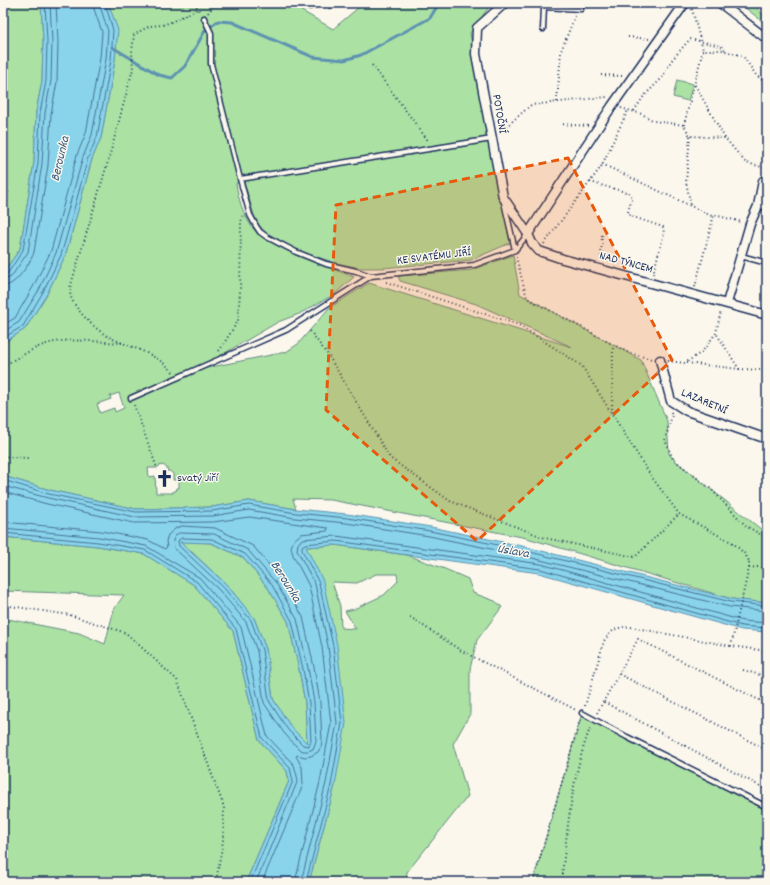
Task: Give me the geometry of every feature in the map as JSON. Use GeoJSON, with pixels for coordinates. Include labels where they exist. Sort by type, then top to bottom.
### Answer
{"type":"FeatureCollection","features":[{"type":"Feature","properties":{"kind":"street","name":"POTOČNÍ"},"geometry":{"type":"LineString","coordinates":[[505,3],[477,28],[476,54],[503,197],[528,234]]}},
{"type":"Feature","properties":{"kind":"street","name":"KE SVATÉMU JIŘÍ"},"geometry":{"type":"LineString","coordinates":[[528,234],[598,126],[685,3]]}},
{"type":"Feature","properties":{"kind":"street"},"geometry":{"type":"LineString","coordinates":[[720,3],[767,40]]}},
{"type":"Feature","properties":{"kind":"street"},"geometry":{"type":"LineString","coordinates":[[727,303],[750,224],[763,207],[763,181]]}},
{"type":"Feature","properties":{"kind":"street"},"geometry":{"type":"LineString","coordinates":[[528,234],[532,243],[539,251]]}},
{"type":"Feature","properties":{"kind":"street","name":"NAD TÝNCEM"},"geometry":{"type":"LineString","coordinates":[[539,251],[563,259],[767,314]]}},
{"type":"Feature","properties":{"kind":"street","name":"LAZARETNÍ"},"geometry":{"type":"LineString","coordinates":[[660,360],[671,401],[687,411],[767,438]]}},
{"type":"Feature","properties":{"kind":"lane"},"geometry":{"type":"LineString","coordinates":[[543,29],[544,7],[581,9],[581,3]]}},
{"type":"Feature","properties":{"kind":"lane"},"geometry":{"type":"LineString","coordinates":[[204,18],[211,33],[212,64],[240,179],[250,214],[256,226],[260,232],[296,252],[326,264],[371,276]]}},
{"type":"Feature","properties":{"kind":"lane"},"geometry":{"type":"LineString","coordinates":[[240,179],[492,139]]}},
{"type":"Feature","properties":{"kind":"lane"},"geometry":{"type":"LineString","coordinates":[[763,207],[767,192]]}},
{"type":"Feature","properties":{"kind":"lane"},"geometry":{"type":"LineString","coordinates":[[503,197],[514,250]]}},
{"type":"Feature","properties":{"kind":"lane","name":"KE SVATÉMU JIŘÍ"},"geometry":{"type":"LineString","coordinates":[[131,398],[286,330],[371,276],[474,265],[514,250],[528,234]]}},
{"type":"Feature","properties":{"kind":"lane"},"geometry":{"type":"LineString","coordinates":[[741,256],[767,263]]}},
{"type":"Feature","properties":{"kind":"lane"},"geometry":{"type":"LineString","coordinates":[[582,713],[767,807]]}},
{"type":"Feature","properties":{"kind":"path"},"geometry":{"type":"LineString","coordinates":[[194,3],[204,18],[216,3]]}},
{"type":"Feature","properties":{"kind":"path"},"geometry":{"type":"LineString","coordinates":[[690,3],[703,50],[684,125],[690,136],[686,182],[691,206]]}},
{"type":"Feature","properties":{"kind":"path"},"geometry":{"type":"LineString","coordinates":[[557,102],[561,51],[578,8]]}},
{"type":"Feature","properties":{"kind":"path"},"geometry":{"type":"LineString","coordinates":[[178,378],[171,370],[158,360],[141,350],[108,336],[87,319],[70,296],[70,288],[109,158],[133,68],[132,52],[134,35],[150,26],[171,22],[198,9]]}},
{"type":"Feature","properties":{"kind":"path"},"geometry":{"type":"LineString","coordinates":[[628,37],[659,39]]}},
{"type":"Feature","properties":{"kind":"path"},"geometry":{"type":"LineString","coordinates":[[634,112],[644,96],[662,78],[671,60],[690,38],[722,46],[726,51]]}},
{"type":"Feature","properties":{"kind":"path"},"geometry":{"type":"LineString","coordinates":[[703,50],[726,51],[743,56],[756,75],[767,84]]}},
{"type":"Feature","properties":{"kind":"path"},"geometry":{"type":"LineString","coordinates":[[372,65],[434,148]]}},
{"type":"Feature","properties":{"kind":"path"},"geometry":{"type":"LineString","coordinates":[[601,75],[632,77]]}},
{"type":"Feature","properties":{"kind":"path"},"geometry":{"type":"LineString","coordinates":[[694,85],[725,138],[746,163],[767,168]]}},
{"type":"Feature","properties":{"kind":"path"},"geometry":{"type":"LineString","coordinates":[[492,139],[531,105],[619,96]]}},
{"type":"Feature","properties":{"kind":"path"},"geometry":{"type":"LineString","coordinates":[[612,106],[642,114],[654,121],[684,125]]}},
{"type":"Feature","properties":{"kind":"path"},"geometry":{"type":"LineString","coordinates":[[539,251],[602,164],[628,110]]}},
{"type":"Feature","properties":{"kind":"path"},"geometry":{"type":"LineString","coordinates":[[559,124],[598,126]]}},
{"type":"Feature","properties":{"kind":"path"},"geometry":{"type":"LineString","coordinates":[[690,136],[725,138]]}},
{"type":"Feature","properties":{"kind":"path"},"geometry":{"type":"LineString","coordinates":[[602,164],[714,217],[714,215],[750,224]]}},
{"type":"Feature","properties":{"kind":"path"},"geometry":{"type":"LineString","coordinates":[[590,182],[629,193],[632,197],[628,212],[630,216],[663,227],[664,233],[653,274]]}},
{"type":"Feature","properties":{"kind":"path"},"geometry":{"type":"LineString","coordinates":[[3,186],[9,194]]}},
{"type":"Feature","properties":{"kind":"path"},"geometry":{"type":"LineString","coordinates":[[210,364],[238,321],[241,221],[247,203]]}},
{"type":"Feature","properties":{"kind":"path"},"geometry":{"type":"LineString","coordinates":[[696,284],[714,217]]}},
{"type":"Feature","properties":{"kind":"path"},"geometry":{"type":"LineString","coordinates":[[601,260],[602,232]]}},
{"type":"Feature","properties":{"kind":"path"},"geometry":{"type":"LineString","coordinates":[[514,250],[528,298],[629,353],[660,360],[739,370],[767,370]]}},
{"type":"Feature","properties":{"kind":"path"},"geometry":{"type":"LineString","coordinates":[[371,276],[519,325],[582,366],[651,476],[679,514],[732,543],[745,554],[749,561],[749,568],[731,646],[767,651]]}},
{"type":"Feature","properties":{"kind":"path"},"geometry":{"type":"LineString","coordinates":[[685,363],[702,352],[716,333],[721,310]]}},
{"type":"Feature","properties":{"kind":"path"},"geometry":{"type":"LineString","coordinates":[[310,331],[328,355],[390,458],[450,501],[545,538],[635,557],[679,514]]}},
{"type":"Feature","properties":{"kind":"path"},"geometry":{"type":"LineString","coordinates":[[716,333],[739,370]]}},
{"type":"Feature","properties":{"kind":"path"},"geometry":{"type":"LineString","coordinates":[[3,366],[42,345],[52,342],[68,341],[124,343]]}},
{"type":"Feature","properties":{"kind":"path"},"geometry":{"type":"LineString","coordinates":[[612,414],[613,344]]}},
{"type":"Feature","properties":{"kind":"path"},"geometry":{"type":"LineString","coordinates":[[131,398],[157,468]]}},
{"type":"Feature","properties":{"kind":"path"},"geometry":{"type":"LineString","coordinates":[[671,401],[670,406],[672,415],[665,440],[673,459],[711,489],[746,526],[767,538]]}},
{"type":"Feature","properties":{"kind":"path"},"geometry":{"type":"LineString","coordinates":[[3,455],[9,457],[28,458]]}},
{"type":"Feature","properties":{"kind":"path"},"geometry":{"type":"LineString","coordinates":[[749,568],[757,567],[767,570]]}},
{"type":"Feature","properties":{"kind":"path"},"geometry":{"type":"LineString","coordinates":[[3,605],[70,615],[126,633],[177,680],[224,807],[223,842],[216,882]]}},
{"type":"Feature","properties":{"kind":"path"},"geometry":{"type":"LineString","coordinates":[[410,616],[460,650],[582,713]]}},
{"type":"Feature","properties":{"kind":"path"},"geometry":{"type":"LineString","coordinates":[[561,882],[571,798],[580,759],[594,719],[638,639],[767,704]]}},
{"type":"Feature","properties":{"kind":"path"},"geometry":{"type":"LineString","coordinates":[[743,670],[767,677]]}},
{"type":"Feature","properties":{"kind":"path"},"geometry":{"type":"LineString","coordinates":[[619,674],[767,750]]}},
{"type":"Feature","properties":{"kind":"path"},"geometry":{"type":"LineString","coordinates":[[604,702],[767,790]]}},
{"type":"Feature","properties":{"kind":"highlighted area"},"geometry":{"type":"Polygon","coordinates":[[[568,158],[672,360],[477,541],[326,410],[336,205],[568,158]]]}},
{"type":"Feature","properties":{"kind":"green space"},"geometry":{"type":"Polygon","coordinates":[[[3,3],[41,3],[43,41],[42,81],[36,112],[34,162],[20,249],[3,273],[3,3]]]}},
{"type":"Feature","properties":{"kind":"green space"},"geometry":{"type":"Polygon","coordinates":[[[108,3],[288,3],[333,29],[359,7],[361,3],[492,3],[470,33],[510,243],[471,260],[383,268],[360,268],[336,263],[299,251],[267,233],[259,226],[254,215],[244,182],[236,183],[244,211],[252,227],[259,234],[270,242],[299,256],[354,277],[335,294],[299,314],[278,322],[196,370],[286,352],[298,344],[329,308],[369,283],[572,347],[476,304],[400,281],[398,276],[472,270],[513,255],[520,294],[641,360],[667,421],[669,454],[678,463],[767,534],[767,603],[732,599],[527,538],[331,500],[293,499],[296,509],[249,501],[212,507],[136,509],[50,490],[3,476],[3,343],[25,329],[47,294],[65,256],[92,159],[101,138],[115,60],[117,30],[108,3]],[[119,393],[110,396],[111,399],[97,404],[100,413],[114,408],[115,412],[124,408],[119,393]],[[163,465],[157,468],[148,468],[149,477],[155,476],[156,493],[173,493],[173,491],[176,491],[177,488],[179,488],[179,480],[173,480],[173,474],[170,471],[167,471],[167,468],[163,465]]]}},
{"type":"Feature","properties":{"kind":"green space"},"geometry":{"type":"Polygon","coordinates":[[[288,3],[352,3],[329,9],[327,5],[310,10],[288,3]]]}},
{"type":"Feature","properties":{"kind":"green space"},"geometry":{"type":"Polygon","coordinates":[[[739,3],[752,3],[767,19],[767,25],[739,3]]]}},
{"type":"Feature","properties":{"kind":"green space"},"geometry":{"type":"Polygon","coordinates":[[[677,80],[693,84],[688,101],[673,97],[677,80]]]}},
{"type":"Feature","properties":{"kind":"green space"},"geometry":{"type":"Polygon","coordinates":[[[3,537],[98,546],[144,554],[194,585],[233,631],[259,740],[287,771],[289,781],[246,882],[3,882],[3,618],[79,633],[105,644],[114,609],[124,595],[3,591],[3,537]]]}},
{"type":"Feature","properties":{"kind":"green space"},"geometry":{"type":"Polygon","coordinates":[[[180,541],[211,543],[244,558],[268,588],[288,621],[305,703],[307,744],[291,727],[273,699],[266,649],[254,618],[226,584],[180,541]]]}},
{"type":"Feature","properties":{"kind":"green space"},"geometry":{"type":"Polygon","coordinates":[[[335,545],[407,555],[468,579],[473,593],[495,601],[502,607],[477,640],[470,669],[470,714],[453,744],[468,796],[407,872],[406,882],[309,882],[335,785],[306,547],[335,545]],[[376,574],[357,583],[332,582],[340,606],[341,628],[356,629],[345,611],[354,609],[384,595],[398,581],[397,574],[376,574]]]}},
{"type":"Feature","properties":{"kind":"green space"},"geometry":{"type":"Polygon","coordinates":[[[582,713],[767,807],[767,882],[533,882],[582,713]]]}},
{"type":"Feature","properties":{"kind":"water","name":"Berounka"},"geometry":{"type":"Polygon","coordinates":[[[41,3],[108,3],[118,30],[115,60],[101,138],[92,159],[65,256],[47,294],[25,329],[3,343],[3,273],[20,249],[34,162],[36,112],[42,81],[43,41],[41,3]]]}},
{"type":"Feature","properties":{"kind":"water"},"geometry":{"type":"Polygon","coordinates":[[[3,476],[50,490],[136,509],[212,507],[249,501],[296,509],[347,514],[431,527],[522,546],[732,599],[767,603],[767,632],[742,630],[539,573],[335,545],[306,547],[323,581],[337,645],[346,723],[335,785],[309,882],[246,882],[289,781],[287,771],[259,740],[233,631],[194,585],[144,554],[98,546],[3,537],[3,476]],[[180,542],[226,584],[254,618],[266,649],[273,699],[291,727],[307,743],[305,703],[288,621],[268,588],[244,558],[211,543],[180,542]]]}},
{"type":"Feature","properties":{"kind":"waterway"},"geometry":{"type":"LineString","coordinates":[[210,27],[218,21],[232,22],[313,57],[344,60],[361,55],[430,18],[439,3]]}},
{"type":"Feature","properties":{"kind":"waterway"},"geometry":{"type":"LineString","coordinates":[[112,47],[159,75],[172,78],[185,66],[206,29]]}},
{"type":"Feature","properties":{"kind":"railway"},"geometry":{"type":"LineString","coordinates":[[760,3],[767,9]]}},
{"type":"Feature","properties":{"kind":"place","name":"svatý Jiří"},"geometry":{"type":"Point","coordinates":[164,478]}},
{"type":"Feature","properties":{"kind":"water label","name":"Úslava"},"geometry":{"type":"Point","coordinates":[513,552]}}]}
